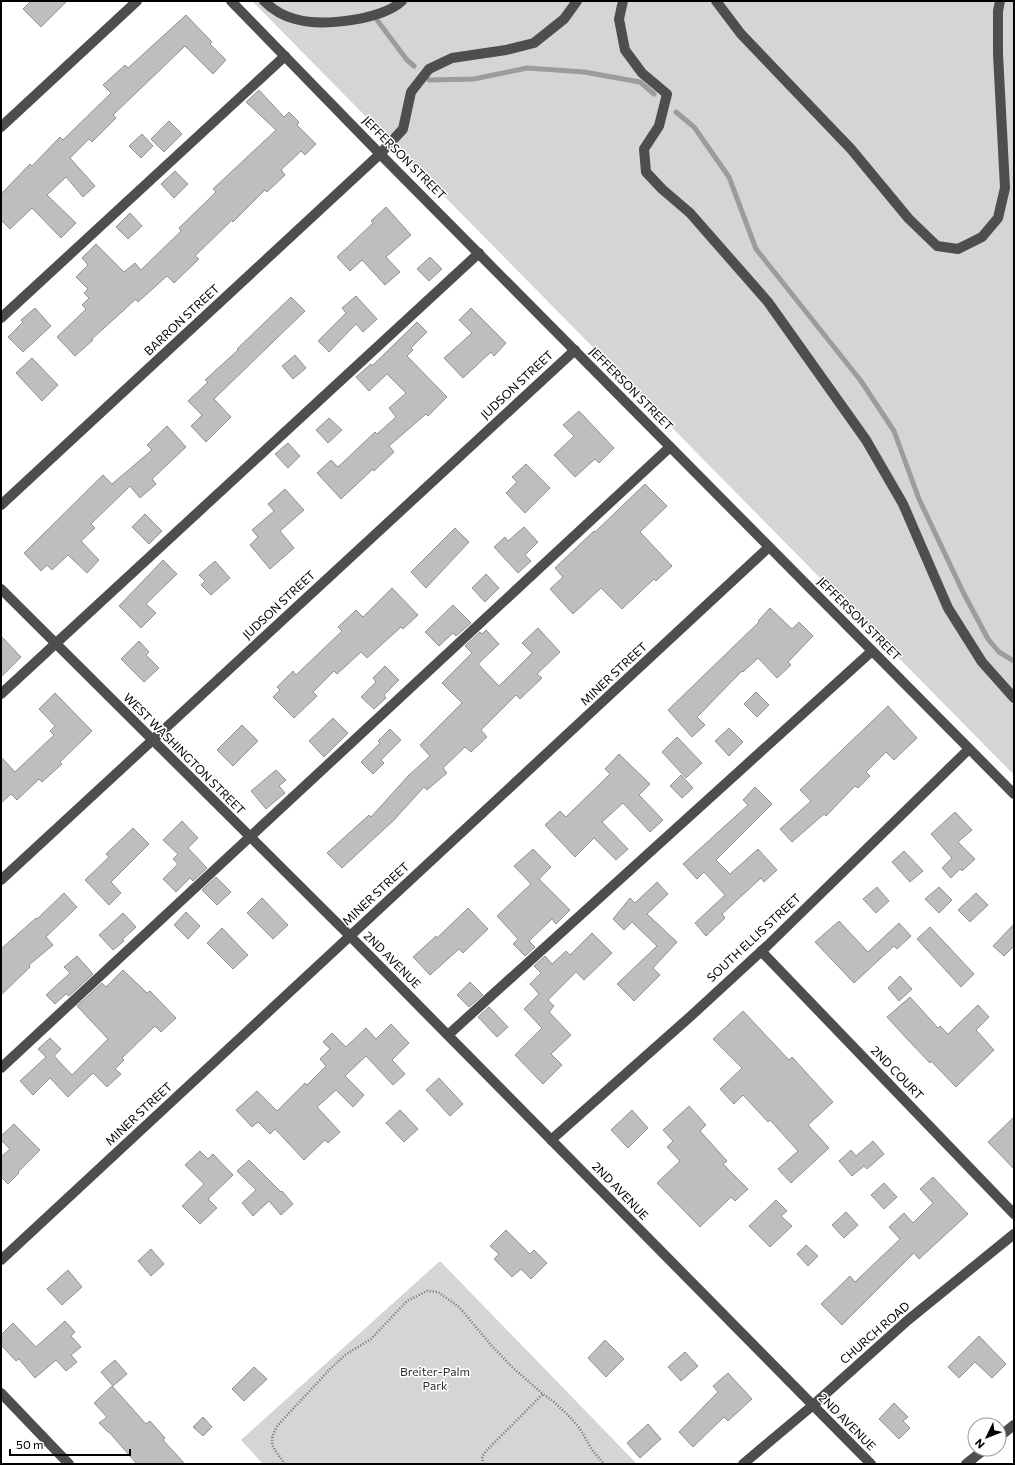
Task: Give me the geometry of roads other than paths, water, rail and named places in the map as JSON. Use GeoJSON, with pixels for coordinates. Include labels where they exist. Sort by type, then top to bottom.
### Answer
{"type":"FeatureCollection","features":[{"type":"Feature","properties":{"kind":"street"},"geometry":{"type":"LineString","coordinates":[[1,127],[137,1]]}},
{"type":"Feature","properties":{"kind":"street","name":"JEFFERSON STREET"},"geometry":{"type":"LineString","coordinates":[[231,1],[380,154],[1014,794]]}},
{"type":"Feature","properties":{"kind":"street"},"geometry":{"type":"LineString","coordinates":[[264,1],[279,13],[294,19],[324,22],[342,21],[376,14],[394,7],[402,1]]}},
{"type":"Feature","properties":{"kind":"street","name":"BARRON STREET"},"geometry":{"type":"LineString","coordinates":[[1,505],[380,154],[403,129],[411,92],[429,69],[452,58],[506,50],[534,43],[564,19],[577,1]]}},
{"type":"Feature","properties":{"kind":"street"},"geometry":{"type":"LineString","coordinates":[[623,1],[619,19],[625,50],[642,73],[668,94],[659,126],[644,149],[646,172],[662,189],[690,214],[768,302],[866,440],[903,504],[948,608],[982,662],[1014,698]]}},
{"type":"Feature","properties":{"kind":"street"},"geometry":{"type":"LineString","coordinates":[[716,1],[742,34],[852,149],[909,219],[937,246],[958,250],[982,237],[998,218],[1005,188],[998,54],[998,11],[1000,1]]}},
{"type":"Feature","properties":{"kind":"street"},"geometry":{"type":"LineString","coordinates":[[1,318],[285,56]]}},
{"type":"Feature","properties":{"kind":"street"},"geometry":{"type":"LineString","coordinates":[[1,694],[479,253]]}},
{"type":"Feature","properties":{"kind":"street","name":"JUDSON STREET"},"geometry":{"type":"LineString","coordinates":[[1,880],[575,350]]}},
{"type":"Feature","properties":{"kind":"street"},"geometry":{"type":"LineString","coordinates":[[1,1068],[670,447]]}},
{"type":"Feature","properties":{"kind":"street","name":"MINER STREET"},"geometry":{"type":"LineString","coordinates":[[1,1260],[769,547]]}},
{"type":"Feature","properties":{"kind":"street","name":"WEST WASHINGTON STREET"},"geometry":{"type":"LineString","coordinates":[[1,589],[350,936]]}},
{"type":"Feature","properties":{"kind":"street"},"geometry":{"type":"LineString","coordinates":[[448,1035],[872,651]]}},
{"type":"Feature","properties":{"kind":"street","name":"SOUTH ELLIS STREET"},"geometry":{"type":"LineString","coordinates":[[551,1140],[692,1015],[761,951],[970,749]]}},
{"type":"Feature","properties":{"kind":"street","name":"2ND AVENUE"},"geometry":{"type":"LineString","coordinates":[[350,936],[812,1406],[871,1464]]}},
{"type":"Feature","properties":{"kind":"street","name":"2ND COURT"},"geometry":{"type":"LineString","coordinates":[[761,951],[1014,1214]]}},
{"type":"Feature","properties":{"kind":"street","name":"CHURCH ROAD"},"geometry":{"type":"LineString","coordinates":[[743,1464],[812,1406],[908,1320],[1014,1234]]}},
{"type":"Feature","properties":{"kind":"street"},"geometry":{"type":"LineString","coordinates":[[1,1393],[70,1464]]}},
{"type":"Feature","properties":{"kind":"street"},"geometry":{"type":"LineString","coordinates":[[966,1464],[975,1457]]}},
{"type":"Feature","properties":{"kind":"waterway"},"geometry":{"type":"LineString","coordinates":[[377,20],[407,60],[414,66]]}},
{"type":"Feature","properties":{"kind":"waterway"},"geometry":{"type":"LineString","coordinates":[[429,80],[474,79],[527,68],[584,72],[640,82],[654,94]]}},
{"type":"Feature","properties":{"kind":"waterway"},"geometry":{"type":"LineString","coordinates":[[676,112],[694,127],[729,177],[756,249],[861,381],[894,431],[919,499],[963,592],[988,639],[999,652],[1014,661]]}},
{"type":"Feature","properties":{"kind":"park label","name":"Breiter-Palm Park"},"geometry":{"type":"Point","coordinates":[435,1379]}}]}
